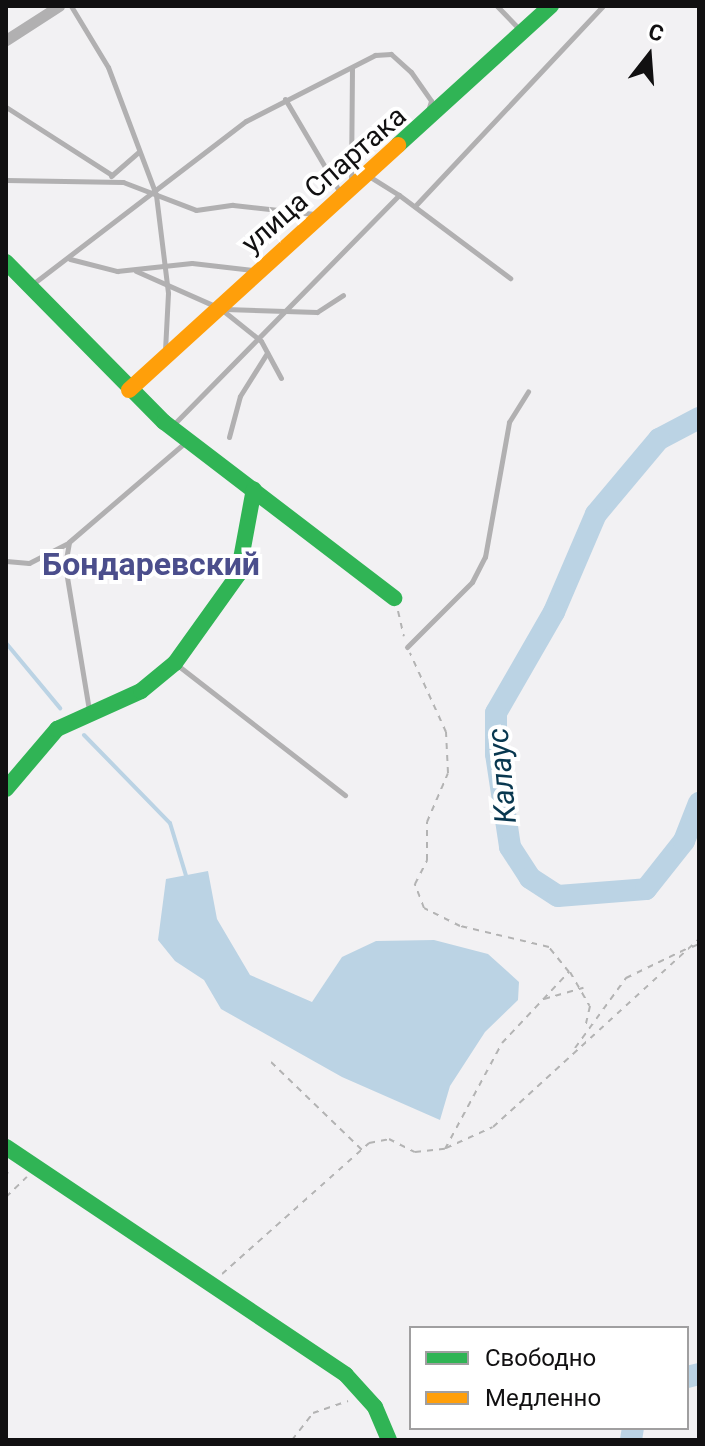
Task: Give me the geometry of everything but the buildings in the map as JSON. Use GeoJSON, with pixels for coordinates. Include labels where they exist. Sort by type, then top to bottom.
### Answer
{"type":"FeatureCollection","features":[{"type":"Feature","properties":{"kind":"street"},"geometry":{"type":"LineString","coordinates":[[6,40],[59,6]]}},
{"type":"Feature","properties":{"kind":"street","name":"улица Спартака"},"geometry":{"type":"LineString","coordinates":[[129,390],[259,271],[420,131],[551,6]]}},
{"type":"Feature","properties":{"kind":"street"},"geometry":{"type":"LineString","coordinates":[[6,262],[129,390],[170,427],[394,598]]}},
{"type":"Feature","properties":{"kind":"street"},"geometry":{"type":"LineString","coordinates":[[6,789],[57,729],[141,691],[175,663],[238,575],[254,489]]}},
{"type":"Feature","properties":{"kind":"street"},"geometry":{"type":"LineString","coordinates":[[6,1147],[362,1391],[389,1440]]}},
{"type":"Feature","properties":{"kind":"lane"},"geometry":{"type":"LineString","coordinates":[[71,6],[108,67],[156,195],[167,284],[162,363]]}},
{"type":"Feature","properties":{"kind":"lane"},"geometry":{"type":"LineString","coordinates":[[497,6],[523,33]]}},
{"type":"Feature","properties":{"kind":"lane"},"geometry":{"type":"LineString","coordinates":[[415,206],[603,6]]}},
{"type":"Feature","properties":{"kind":"lane"},"geometry":{"type":"LineString","coordinates":[[30,286],[285,99],[352,68],[391,54],[411,72],[431,101],[420,131]]}},
{"type":"Feature","properties":{"kind":"lane"},"geometry":{"type":"LineString","coordinates":[[345,196],[355,163],[352,68]]}},
{"type":"Feature","properties":{"kind":"lane"},"geometry":{"type":"LineString","coordinates":[[285,99],[345,196]]}},
{"type":"Feature","properties":{"kind":"lane"},"geometry":{"type":"LineString","coordinates":[[6,107],[112,175]]}},
{"type":"Feature","properties":{"kind":"lane"},"geometry":{"type":"LineString","coordinates":[[99,181],[112,175],[139,151]]}},
{"type":"Feature","properties":{"kind":"lane"},"geometry":{"type":"LineString","coordinates":[[368,176],[415,206],[510,278]]}},
{"type":"Feature","properties":{"kind":"lane"},"geometry":{"type":"LineString","coordinates":[[6,180],[99,181],[156,195],[196,210],[233,205],[324,215]]}},
{"type":"Feature","properties":{"kind":"lane"},"geometry":{"type":"LineString","coordinates":[[170,427],[261,341],[399,195]]}},
{"type":"Feature","properties":{"kind":"lane"},"geometry":{"type":"LineString","coordinates":[[69,259],[136,271],[220,308],[261,341],[281,378]]}},
{"type":"Feature","properties":{"kind":"lane"},"geometry":{"type":"LineString","coordinates":[[136,271],[192,263],[259,271]]}},
{"type":"Feature","properties":{"kind":"lane"},"geometry":{"type":"LineString","coordinates":[[220,308],[284,314],[317,312],[343,295]]}},
{"type":"Feature","properties":{"kind":"lane"},"geometry":{"type":"LineString","coordinates":[[229,437],[240,396],[267,352]]}},
{"type":"Feature","properties":{"kind":"lane"},"geometry":{"type":"LineString","coordinates":[[407,647],[472,582],[485,557],[506,433],[528,391]]}},
{"type":"Feature","properties":{"kind":"lane"},"geometry":{"type":"LineString","coordinates":[[6,561],[29,563],[69,542],[188,441]]}},
{"type":"Feature","properties":{"kind":"lane"},"geometry":{"type":"LineString","coordinates":[[69,542],[65,565],[89,715]]}},
{"type":"Feature","properties":{"kind":"lane"},"geometry":{"type":"LineString","coordinates":[[175,663],[345,795]]}},
{"type":"Feature","properties":{"kind":"path"},"geometry":{"type":"LineString","coordinates":[[394,598],[407,647],[446,732],[448,773],[427,822],[427,860],[415,884],[424,908],[460,926],[549,947],[583,988],[585,1029]]}},
{"type":"Feature","properties":{"kind":"path"},"geometry":{"type":"LineString","coordinates":[[573,1053],[585,1029],[626,978],[699,942]]}},
{"type":"Feature","properties":{"kind":"path"},"geometry":{"type":"LineString","coordinates":[[210,1286],[363,1151],[389,1139],[415,1152],[445,1149],[493,1127],[688,949]]}},
{"type":"Feature","properties":{"kind":"path"},"geometry":{"type":"LineString","coordinates":[[445,1149],[502,1043],[569,972]]}},
{"type":"Feature","properties":{"kind":"path"},"geometry":{"type":"LineString","coordinates":[[543,999],[583,988]]}},
{"type":"Feature","properties":{"kind":"path"},"geometry":{"type":"LineString","coordinates":[[271,1062],[363,1151]]}},
{"type":"Feature","properties":{"kind":"path"},"geometry":{"type":"LineString","coordinates":[[6,1197],[36,1168]]}},
{"type":"Feature","properties":{"kind":"path"},"geometry":{"type":"LineString","coordinates":[[292,1440],[313,1413],[362,1391]]}},
{"type":"Feature","properties":{"kind":"water"},"geometry":{"type":"Polygon","coordinates":[[[208,871],[217,919],[250,975],[312,1002],[342,957],[376,941],[434,940],[488,954],[519,982],[518,1000],[485,1032],[450,1086],[440,1120],[342,1077],[221,1009],[204,980],[175,961],[158,940],[166,879],[208,871]]]}},
{"type":"Feature","properties":{"kind":"waterway","name":"Калаус"},"geometry":{"type":"LineString","coordinates":[[699,418],[659,439],[596,514],[554,612],[496,713],[496,754],[510,847],[530,878],[558,896],[646,889],[684,841],[699,803]]}},
{"type":"Feature","properties":{"kind":"waterway"},"geometry":{"type":"LineString","coordinates":[[6,643],[60,708]]}},
{"type":"Feature","properties":{"kind":"waterway"},"geometry":{"type":"LineString","coordinates":[[84,735],[170,823],[187,879]]}},
{"type":"Feature","properties":{"kind":"waterway","name":"Калаус"},"geometry":{"type":"LineString","coordinates":[[689,1376],[699,1374]]}},
{"type":"Feature","properties":{"kind":"waterway","name":"Калаус"},"geometry":{"type":"LineString","coordinates":[[631,1440],[633,1430]]}},
{"type":"Feature","properties":{"kind":"traffic: fast"},"geometry":{"type":"LineString","coordinates":[[398,145],[551,6]]}},
{"type":"Feature","properties":{"kind":"traffic: fast"},"geometry":{"type":"LineString","coordinates":[[6,262],[164,422],[394,598]]}},
{"type":"Feature","properties":{"kind":"traffic: fast"},"geometry":{"type":"LineString","coordinates":[[6,789],[57,729],[141,691],[175,663],[238,575],[254,489]]}},
{"type":"Feature","properties":{"kind":"traffic: fast"},"geometry":{"type":"LineString","coordinates":[[6,1147],[346,1375],[375,1407],[389,1440]]}},
{"type":"Feature","properties":{"kind":"traffic: slow"},"geometry":{"type":"LineString","coordinates":[[129,390],[398,145]]}},
{"type":"Feature","properties":{"kind":"district","name":"Бондаревский"},"geometry":{"type":"Point","coordinates":[151,564]}}]}
